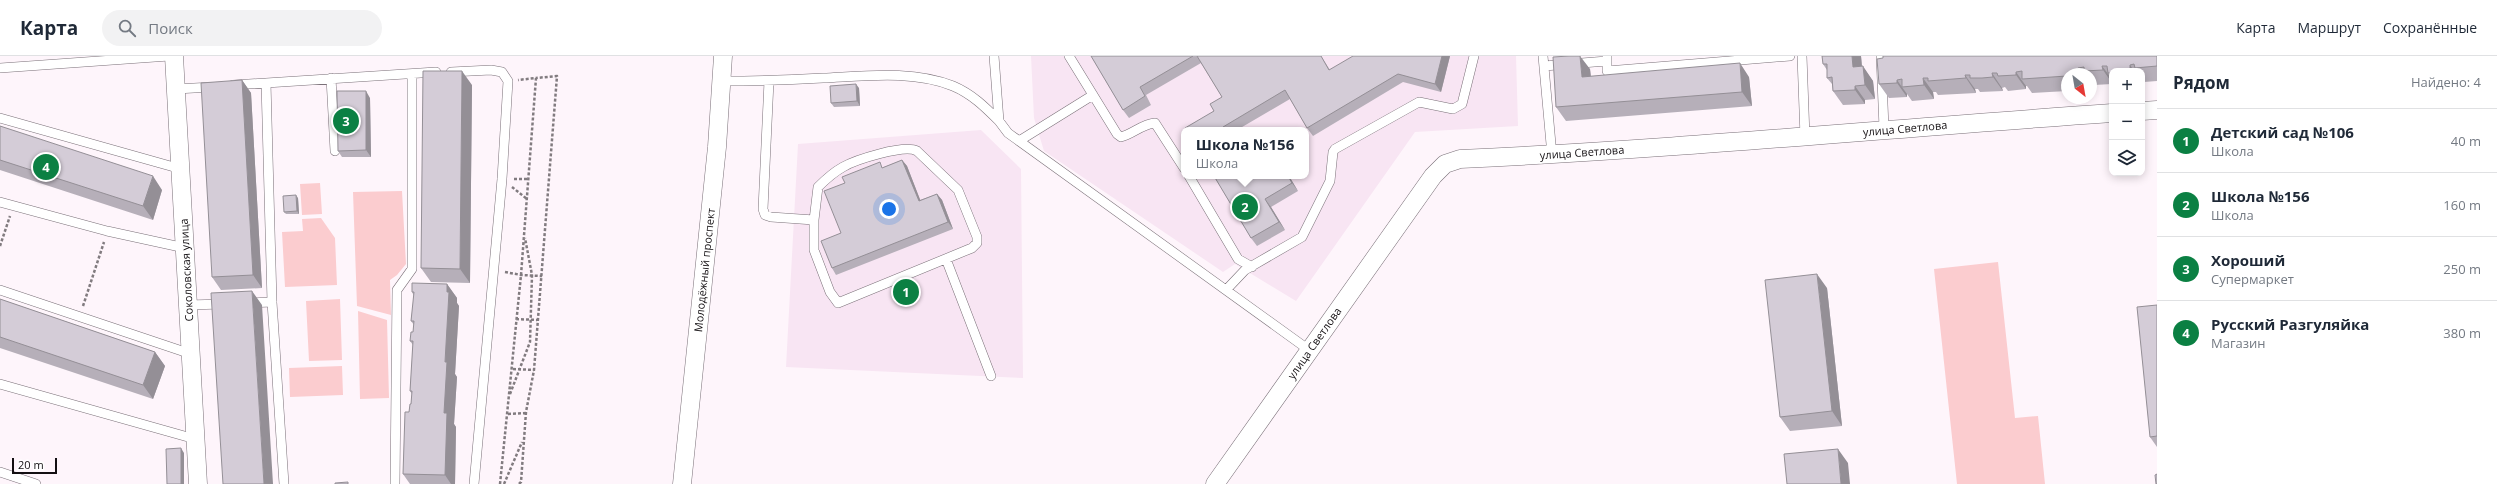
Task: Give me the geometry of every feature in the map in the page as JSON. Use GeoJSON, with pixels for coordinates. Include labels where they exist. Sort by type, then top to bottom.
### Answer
{"type":"FeatureCollection","features":[{"type":"Feature","properties":{"kind":"street","name":"Соколовская улица"},"geometry":{"type":"LineString","coordinates":[[174,56],[198,484]]}},
{"type":"Feature","properties":{"kind":"street","name":"Молодёжный проспект"},"geometry":{"type":"LineString","coordinates":[[682,484],[723,81],[723,56]]}},
{"type":"Feature","properties":{"kind":"street"},"geometry":{"type":"LineString","coordinates":[[2145,111],[2157,110]]}},
{"type":"Feature","properties":{"kind":"street","name":"улица Светлова"},"geometry":{"type":"LineString","coordinates":[[1215,484],[1433,176],[1445,164],[1460,159],[1805,137],[1884,128],[2109,113]]}},
{"type":"Feature","properties":{"kind":"lane"},"geometry":{"type":"LineString","coordinates":[[0,68],[56,60],[169,56]]}},
{"type":"Feature","properties":{"kind":"lane"},"geometry":{"type":"LineString","coordinates":[[994,56],[999,121]]}},
{"type":"Feature","properties":{"kind":"lane"},"geometry":{"type":"LineString","coordinates":[[1070,56],[1093,95],[1121,137],[1148,123],[1155,123],[1181,163]]}},
{"type":"Feature","properties":{"kind":"lane"},"geometry":{"type":"LineString","coordinates":[[1227,289],[1245,270],[1302,237],[1330,181],[1333,152],[1335,149],[1419,102],[1459,108],[1462,104],[1474,56]]}},
{"type":"Feature","properties":{"kind":"lane"},"geometry":{"type":"LineString","coordinates":[[1543,56],[1552,154]]}},
{"type":"Feature","properties":{"kind":"lane"},"geometry":{"type":"LineString","coordinates":[[1544,66],[1607,58],[1607,71],[1790,56]]}},
{"type":"Feature","properties":{"kind":"lane"},"geometry":{"type":"LineString","coordinates":[[1802,56],[1805,137]]}},
{"type":"Feature","properties":{"kind":"lane"},"geometry":{"type":"LineString","coordinates":[[1881,56],[1884,128]]}},
{"type":"Feature","properties":{"kind":"lane"},"geometry":{"type":"LineString","coordinates":[[176,89],[331,78],[491,70],[502,72],[508,81],[502,179],[474,484]]}},
{"type":"Feature","properties":{"kind":"lane"},"geometry":{"type":"LineString","coordinates":[[395,484],[397,290],[412,269],[412,74]]}},
{"type":"Feature","properties":{"kind":"lane"},"geometry":{"type":"LineString","coordinates":[[723,81],[768,81],[883,75],[921,77],[953,86],[978,101],[1019,141],[1310,350]]}},
{"type":"Feature","properties":{"kind":"lane"},"geometry":{"type":"LineString","coordinates":[[331,78],[335,151]]}},
{"type":"Feature","properties":{"kind":"lane"},"geometry":{"type":"LineString","coordinates":[[768,81],[763,209],[765,215],[771,217],[814,220]]}},
{"type":"Feature","properties":{"kind":"lane"},"geometry":{"type":"LineString","coordinates":[[266,83],[272,302],[284,484]]}},
{"type":"Feature","properties":{"kind":"lane"},"geometry":{"type":"LineString","coordinates":[[1019,141],[1093,95]]}},
{"type":"Feature","properties":{"kind":"lane"},"geometry":{"type":"LineString","coordinates":[[0,118],[181,169]]}},
{"type":"Feature","properties":{"kind":"lane"},"geometry":{"type":"LineString","coordinates":[[915,150],[958,190],[977,237],[977,243],[972,248],[838,303],[830,292],[814,250],[814,220],[818,187],[843,167],[884,152],[915,150]]}},
{"type":"Feature","properties":{"kind":"lane"},"geometry":{"type":"LineString","coordinates":[[1191,179],[1238,259],[1252,267]]}},
{"type":"Feature","properties":{"kind":"lane"},"geometry":{"type":"LineString","coordinates":[[0,202],[107,231],[185,248]]}},
{"type":"Feature","properties":{"kind":"lane"},"geometry":{"type":"LineString","coordinates":[[946,259],[991,376]]}},
{"type":"Feature","properties":{"kind":"lane"},"geometry":{"type":"LineString","coordinates":[[0,290],[191,354]]}},
{"type":"Feature","properties":{"kind":"lane"},"geometry":{"type":"LineString","coordinates":[[188,305],[272,302]]}},
{"type":"Feature","properties":{"kind":"lane"},"geometry":{"type":"LineString","coordinates":[[0,384],[195,439]]}},
{"type":"Feature","properties":{"kind":"lane"},"geometry":{"type":"LineString","coordinates":[[0,472],[36,484]]}},
{"type":"Feature","properties":{"kind":"path"},"geometry":{"type":"LineString","coordinates":[[504,484],[524,438],[526,412],[534,370],[557,76],[508,81]]}},
{"type":"Feature","properties":{"kind":"path"},"geometry":{"type":"LineString","coordinates":[[500,484],[528,199],[536,78]]}},
{"type":"Feature","properties":{"kind":"path"},"geometry":{"type":"LineString","coordinates":[[502,179],[529,179]]}},
{"type":"Feature","properties":{"kind":"path"},"geometry":{"type":"LineString","coordinates":[[502,179],[528,199]]}},
{"type":"Feature","properties":{"kind":"path"},"geometry":{"type":"LineString","coordinates":[[0,246],[13,206]]}},
{"type":"Feature","properties":{"kind":"path"},"geometry":{"type":"LineString","coordinates":[[80,318],[107,231]]}},
{"type":"Feature","properties":{"kind":"path"},"geometry":{"type":"LineString","coordinates":[[508,398],[530,342],[532,275],[524,235]]}},
{"type":"Feature","properties":{"kind":"path"},"geometry":{"type":"LineString","coordinates":[[493,269],[521,275],[542,276]]}},
{"type":"Feature","properties":{"kind":"path"},"geometry":{"type":"LineString","coordinates":[[516,319],[537,320]]}},
{"type":"Feature","properties":{"kind":"path"},"geometry":{"type":"LineString","coordinates":[[512,369],[534,370]]}},
{"type":"Feature","properties":{"kind":"path"},"geometry":{"type":"LineString","coordinates":[[508,414],[526,412]]}},
{"type":"Feature","properties":{"kind":"path"},"geometry":{"type":"LineString","coordinates":[[519,484],[521,482],[526,412]]}},
{"type":"Feature","properties":{"kind":"shaded area"},"geometry":{"type":"Polygon","coordinates":[[[1031,56],[1516,56],[1518,126],[1415,132],[1296,301],[1235,264],[1223,272],[1044,151],[1034,118],[1031,56]]]}},
{"type":"Feature","properties":{"kind":"shaded area"},"geometry":{"type":"Polygon","coordinates":[[[981,130],[1021,169],[1023,378],[786,367],[798,144],[981,130]]]}},
{"type":"Feature","properties":{"kind":"shaded area"},"geometry":{"type":"Polygon","coordinates":[[[320,183],[322,214],[302,215],[300,184],[320,183]]]}},
{"type":"Feature","properties":{"kind":"shaded area"},"geometry":{"type":"Polygon","coordinates":[[[402,191],[406,264],[397,275],[390,280],[391,315],[357,306],[353,192],[402,191]]]}},
{"type":"Feature","properties":{"kind":"shaded area"},"geometry":{"type":"Polygon","coordinates":[[[321,218],[335,238],[337,285],[285,287],[282,232],[303,231],[302,219],[321,218]]]}},
{"type":"Feature","properties":{"kind":"shaded area"},"geometry":{"type":"Polygon","coordinates":[[[1998,262],[2015,418],[2038,416],[2045,484],[1957,484],[1934,269],[1998,262]]]}},
{"type":"Feature","properties":{"kind":"shaded area"},"geometry":{"type":"Polygon","coordinates":[[[340,299],[342,360],[309,361],[306,301],[340,299]]]}},
{"type":"Feature","properties":{"kind":"shaded area"},"geometry":{"type":"Polygon","coordinates":[[[358,311],[387,320],[389,398],[360,399],[358,311]]]}},
{"type":"Feature","properties":{"kind":"shaded area"},"geometry":{"type":"Polygon","coordinates":[[[342,366],[343,395],[290,397],[289,368],[342,366]]]}},
{"type":"Feature","properties":{"kind":"building"},"geometry":{"type":"Polygon","coordinates":[[[1091,56],[1193,56],[1140,87],[1145,96],[1123,110],[1091,56]]]}},
{"type":"Feature","properties":{"kind":"building"},"geometry":{"type":"Polygon","coordinates":[[[1197,56],[1321,56],[1329,70],[1353,56],[1442,56],[1435,84],[1398,74],[1309,127],[1306,127],[1285,90],[1223,127],[1187,127],[1214,111],[1210,104],[1222,97],[1197,56]]]}},
{"type":"Feature","properties":{"kind":"building"},"geometry":{"type":"Polygon","coordinates":[[[1580,56],[1582,77],[1740,63],[1742,92],[1556,107],[1553,57],[1580,56]]]}},
{"type":"Feature","properties":{"kind":"building"},"geometry":{"type":"Polygon","coordinates":[[[1822,56],[1852,56],[1853,67],[1863,66],[1865,85],[1855,86],[1855,90],[1833,91],[1832,77],[1827,78],[1827,64],[1823,64],[1822,56]]]}},
{"type":"Feature","properties":{"kind":"building"},"geometry":{"type":"Polygon","coordinates":[[[1883,56],[2157,56],[2157,66],[2135,68],[2134,64],[2130,65],[2130,68],[2109,68],[2109,73],[2107,66],[2102,66],[2103,70],[2097,70],[2097,68],[2084,67],[2061,68],[2061,76],[2022,79],[2022,71],[2016,72],[2016,75],[1998,76],[1997,73],[1992,73],[1993,77],[1982,78],[1970,78],[1970,75],[1965,75],[1966,78],[1928,81],[1928,78],[1923,78],[1924,85],[1902,87],[1902,79],[1897,80],[1897,83],[1879,84],[1877,59],[1883,58],[1883,56]]]}},
{"type":"Feature","properties":{"kind":"building"},"geometry":{"type":"Polygon","coordinates":[[[423,71],[462,71],[460,269],[421,268],[423,71]]]}},
{"type":"Feature","properties":{"kind":"building"},"geometry":{"type":"Polygon","coordinates":[[[242,80],[253,275],[212,277],[201,83],[242,80]]]}},
{"type":"Feature","properties":{"kind":"building"},"geometry":{"type":"Polygon","coordinates":[[[856,84],[857,101],[831,103],[830,86],[856,84]]]}},
{"type":"Feature","properties":{"kind":"building"},"geometry":{"type":"Polygon","coordinates":[[[337,91],[366,91],[366,150],[338,151],[337,91]]]}},
{"type":"Feature","properties":{"kind":"building"},"geometry":{"type":"Polygon","coordinates":[[[0,126],[153,176],[143,206],[0,160],[0,126]]]}},
{"type":"Feature","properties":{"kind":"building"},"geometry":{"type":"Polygon","coordinates":[[[902,160],[919,201],[937,194],[948,222],[832,268],[821,241],[841,233],[824,191],[845,183],[842,177],[880,162],[882,168],[902,160]]]}},
{"type":"Feature","properties":{"kind":"building"},"geometry":{"type":"Polygon","coordinates":[[[1216,179],[1290,179],[1292,183],[1265,199],[1279,222],[1251,238],[1216,179]]]}},
{"type":"Feature","properties":{"kind":"building"},"geometry":{"type":"Polygon","coordinates":[[[296,195],[297,211],[284,212],[283,196],[296,195]]]}},
{"type":"Feature","properties":{"kind":"building"},"geometry":{"type":"Polygon","coordinates":[[[1817,274],[1832,411],[1780,417],[1765,280],[1817,274]]]}},
{"type":"Feature","properties":{"kind":"building"},"geometry":{"type":"Polygon","coordinates":[[[412,283],[447,284],[447,292],[449,292],[445,362],[447,362],[444,413],[447,413],[445,475],[403,474],[405,412],[409,412],[412,391],[410,391],[413,341],[410,341],[414,321],[411,321],[414,292],[412,292],[412,283]]]}},
{"type":"Feature","properties":{"kind":"building"},"geometry":{"type":"Polygon","coordinates":[[[252,291],[264,484],[223,484],[211,293],[252,291]]]}},
{"type":"Feature","properties":{"kind":"building"},"geometry":{"type":"Polygon","coordinates":[[[0,299],[155,352],[143,385],[0,337],[0,299]]]}},
{"type":"Feature","properties":{"kind":"building"},"geometry":{"type":"Polygon","coordinates":[[[2157,305],[2157,436],[2150,437],[2137,307],[2157,305]]]}},
{"type":"Feature","properties":{"kind":"building"},"geometry":{"type":"Polygon","coordinates":[[[181,448],[181,484],[167,484],[166,449],[181,448]]]}},
{"type":"Feature","properties":{"kind":"building"},"geometry":{"type":"Polygon","coordinates":[[[1838,449],[1841,484],[1787,484],[1784,454],[1838,449]]]}},
{"type":"Feature","properties":{"kind":"building"},"geometry":{"type":"Polygon","coordinates":[[[2157,474],[2157,484],[2156,484],[2155,475],[2157,474]]]}},
{"type":"Feature","properties":{"kind":"building"},"geometry":{"type":"Polygon","coordinates":[[[348,482],[348,484],[335,484],[335,483],[348,482]]]}},
{"type":"Feature","properties":{"kind":"place","name":"Хороший"},"geometry":{"type":"Point","coordinates":[346,121]}},
{"type":"Feature","properties":{"kind":"place","name":"Русский Разгуляйка"},"geometry":{"type":"Point","coordinates":[46,167]}},
{"type":"Feature","properties":{"kind":"place","name":"Школа №156"},"geometry":{"type":"Point","coordinates":[1245,207]}},
{"type":"Feature","properties":{"kind":"place","name":"Детский сад №106"},"geometry":{"type":"Point","coordinates":[906,292]}}]}
